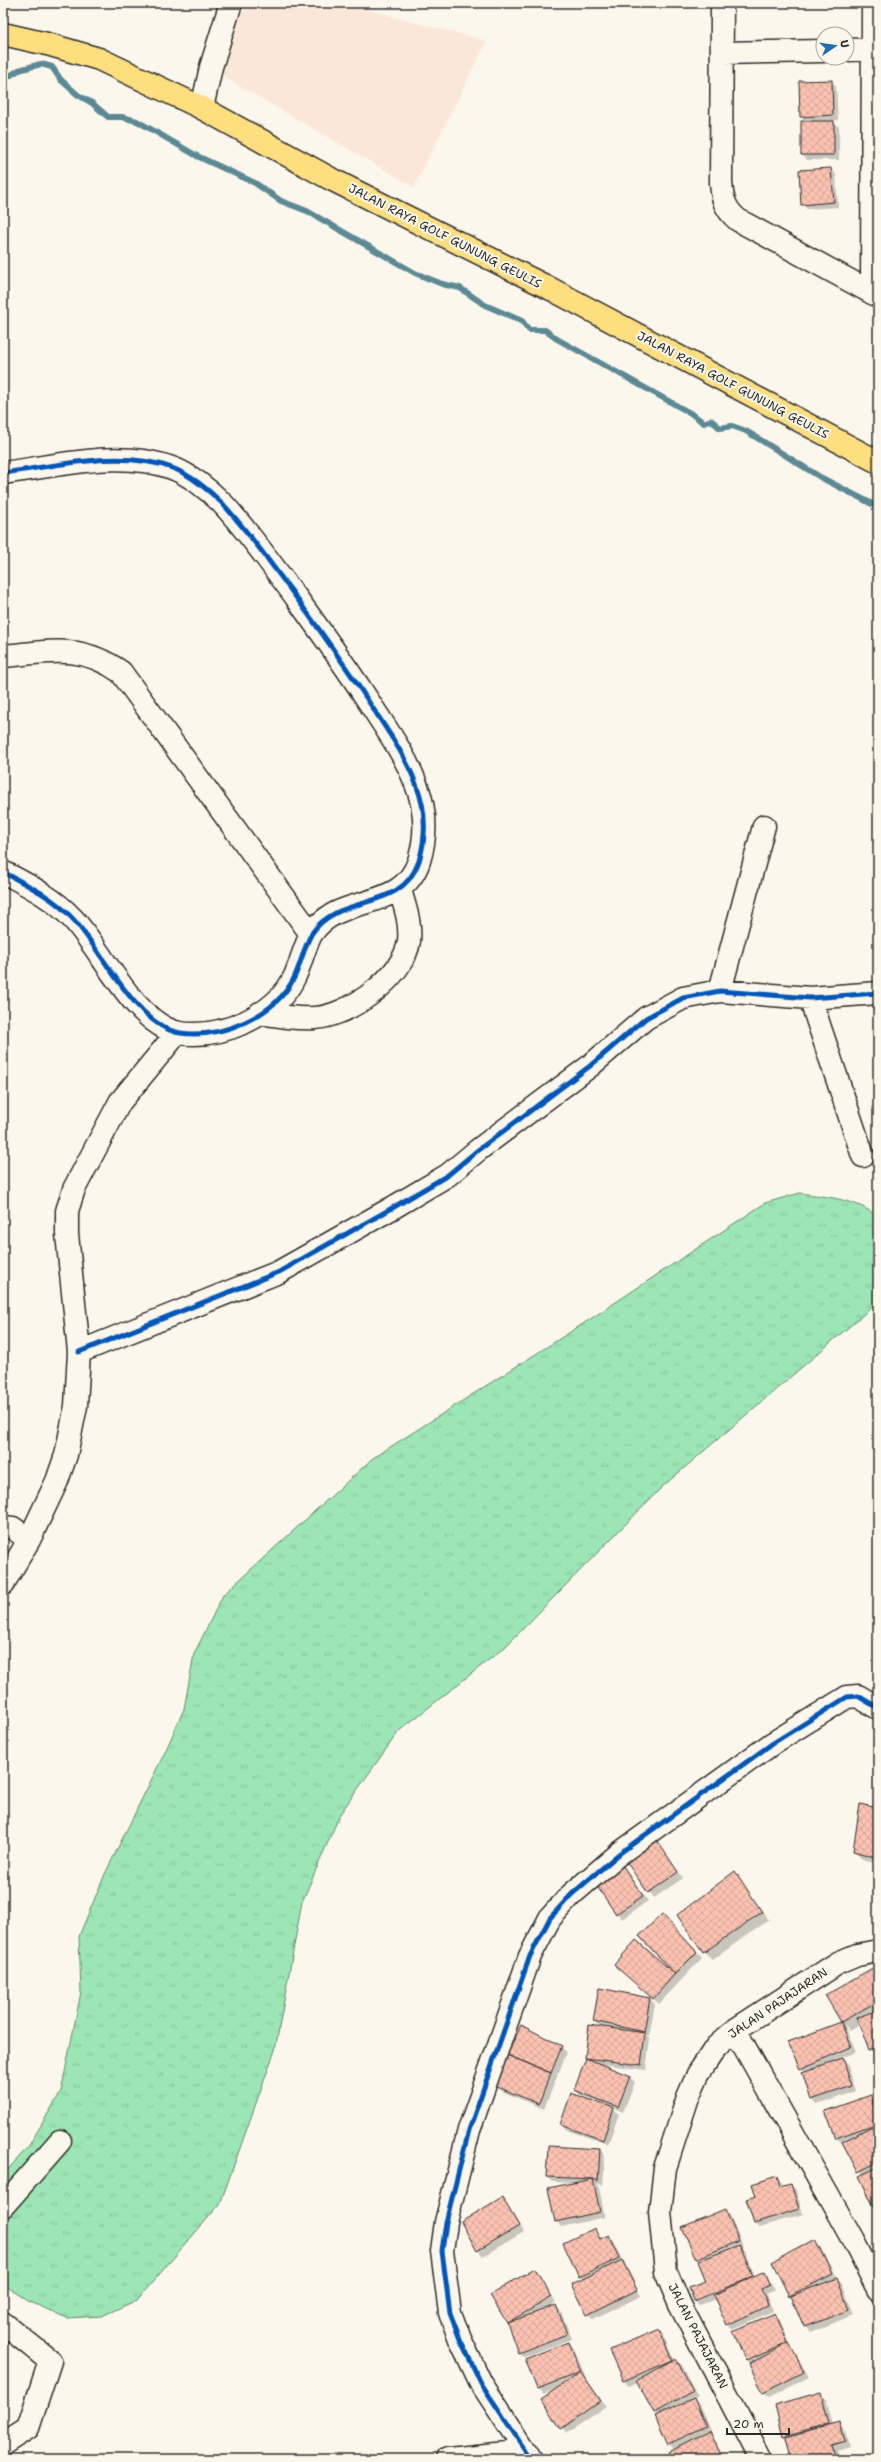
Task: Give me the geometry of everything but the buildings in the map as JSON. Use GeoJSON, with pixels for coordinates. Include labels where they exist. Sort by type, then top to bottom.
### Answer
{"type":"FeatureCollection","features":[{"type":"Feature","properties":{"kind":"main road","name":"JALAN RAYA GOLF GUNUNG GEULIS"},"geometry":{"type":"LineString","coordinates":[[3,34],[47,44],[99,59],[202,108],[331,179],[551,289],[878,462]]}},
{"type":"Feature","properties":{"kind":"street"},"geometry":{"type":"LineString","coordinates":[[202,108],[211,67],[231,3]]}},
{"type":"Feature","properties":{"kind":"street"},"geometry":{"type":"LineString","coordinates":[[722,3],[721,182],[722,196],[727,210],[738,220],[875,294],[876,50],[873,3]]}},
{"type":"Feature","properties":{"kind":"street"},"geometry":{"type":"LineString","coordinates":[[855,50],[876,50]]}},
{"type":"Feature","properties":{"kind":"street"},"geometry":{"type":"LineString","coordinates":[[722,53],[815,51]]}},
{"type":"Feature","properties":{"kind":"street"},"geometry":{"type":"LineString","coordinates":[[3,473],[125,459],[146,461],[175,469],[220,501],[274,568],[351,675],[403,757],[416,783],[423,808],[425,835],[419,860],[412,878],[400,890],[340,912],[322,921],[311,934],[293,980],[277,1001],[260,1013],[229,1029],[198,1034],[177,1033],[154,1022],[135,1001],[74,920],[62,909],[29,885],[3,872]]}},
{"type":"Feature","properties":{"kind":"street"},"geometry":{"type":"LineString","coordinates":[[3,656],[70,651],[99,657],[121,672],[311,934]]}},
{"type":"Feature","properties":{"kind":"street"},"geometry":{"type":"LineString","coordinates":[[720,991],[764,826]]}},
{"type":"Feature","properties":{"kind":"street"},"geometry":{"type":"LineString","coordinates":[[260,1013],[295,1018],[316,1018],[359,1004],[384,983],[400,962],[409,942],[409,920],[400,890]]}},
{"type":"Feature","properties":{"kind":"street"},"geometry":{"type":"LineString","coordinates":[[79,1352],[278,1272],[448,1175],[478,1150],[590,1066],[646,1018],[683,998],[720,991],[810,998],[878,993]]}},
{"type":"Feature","properties":{"kind":"street"},"geometry":{"type":"LineString","coordinates":[[810,998],[863,1156]]}},
{"type":"Feature","properties":{"kind":"street"},"geometry":{"type":"LineString","coordinates":[[3,1584],[30,1540],[66,1455],[76,1406],[79,1352],[67,1234],[70,1204],[74,1189],[120,1102],[177,1033]]}},
{"type":"Feature","properties":{"kind":"street"},"geometry":{"type":"LineString","coordinates":[[3,1527],[13,1528],[30,1540]]}},
{"type":"Feature","properties":{"kind":"street"},"geometry":{"type":"LineString","coordinates":[[528,2455],[481,2383],[460,2339],[450,2313],[442,2250],[446,2222],[469,2130],[530,1956],[550,1918],[572,1894],[620,1853],[773,1743],[847,1697],[858,1696],[878,1708]]}},
{"type":"Feature","properties":{"kind":"street","name":"JALAN PAJAJARAN"},"geometry":{"type":"LineString","coordinates":[[761,2459],[680,2305],[666,2272],[660,2212],[665,2168],[688,2097],[698,2074],[716,2047],[735,2030],[838,1963],[857,1955],[878,1951]]}},
{"type":"Feature","properties":{"kind":"street"},"geometry":{"type":"LineString","coordinates":[[735,2030],[853,2240],[878,2289]]}},
{"type":"Feature","properties":{"kind":"street"},"geometry":{"type":"LineString","coordinates":[[3,2206],[60,2141]]}},
{"type":"Feature","properties":{"kind":"street"},"geometry":{"type":"LineString","coordinates":[[3,2323],[50,2361],[28,2428],[3,2444]]}},
{"type":"Feature","properties":{"kind":"street"},"geometry":{"type":"LineString","coordinates":[[448,2459],[528,2455]]}},
{"type":"Feature","properties":{"kind":"shaded area"},"geometry":{"type":"Polygon","coordinates":[[[248,3],[342,3],[487,41],[414,187],[210,69],[248,3]]]}},
{"type":"Feature","properties":{"kind":"green space"},"geometry":{"type":"Polygon","coordinates":[[[800,1193],[841,1200],[861,1206],[878,1217],[878,1302],[662,1487],[505,1647],[399,1731],[340,1814],[302,1902],[275,2050],[220,2204],[137,2300],[102,2316],[67,2318],[28,2301],[3,2284],[3,2175],[28,2147],[61,2092],[81,1992],[79,1936],[105,1874],[165,1752],[184,1709],[194,1654],[223,1595],[373,1458],[589,1320],[765,1203],[800,1193]]]}},
{"type":"Feature","properties":{"kind":"waterway"},"geometry":{"type":"LineString","coordinates":[[3,80],[19,70],[41,64],[52,67],[61,80],[78,95],[92,103],[108,117],[122,117],[137,121],[197,156],[255,183],[281,201],[307,211],[415,273],[442,284],[460,288],[485,305],[522,321],[529,330],[545,330],[557,339],[692,414],[704,423],[711,420],[720,428],[732,426],[746,431],[820,477],[878,507]]}},
{"type":"Feature","properties":{"kind":"cycle path"},"geometry":{"type":"LineString","coordinates":[[3,473],[66,463],[110,459],[131,460],[152,462],[172,468],[192,478],[205,488],[222,503],[257,545],[348,671],[394,740],[406,762],[419,793],[422,803],[424,822],[422,851],[419,861],[410,878],[399,889],[385,896],[338,912],[324,920],[309,938],[299,967],[285,992],[260,1014],[229,1028],[196,1034],[180,1033],[164,1027],[149,1017],[134,1002],[84,933],[66,911],[40,892],[3,872]]}},
{"type":"Feature","properties":{"kind":"cycle path"},"geometry":{"type":"LineString","coordinates":[[79,1352],[279,1272],[394,1207],[448,1175],[478,1150],[590,1066],[646,1018],[683,998],[720,991],[810,998],[878,993]]}},
{"type":"Feature","properties":{"kind":"cycle path"},"geometry":{"type":"LineString","coordinates":[[531,2459],[481,2383],[460,2339],[450,2313],[442,2251],[446,2222],[469,2130],[530,1956],[550,1918],[572,1894],[620,1853],[773,1743],[847,1697],[858,1696],[878,1708]]}}]}
